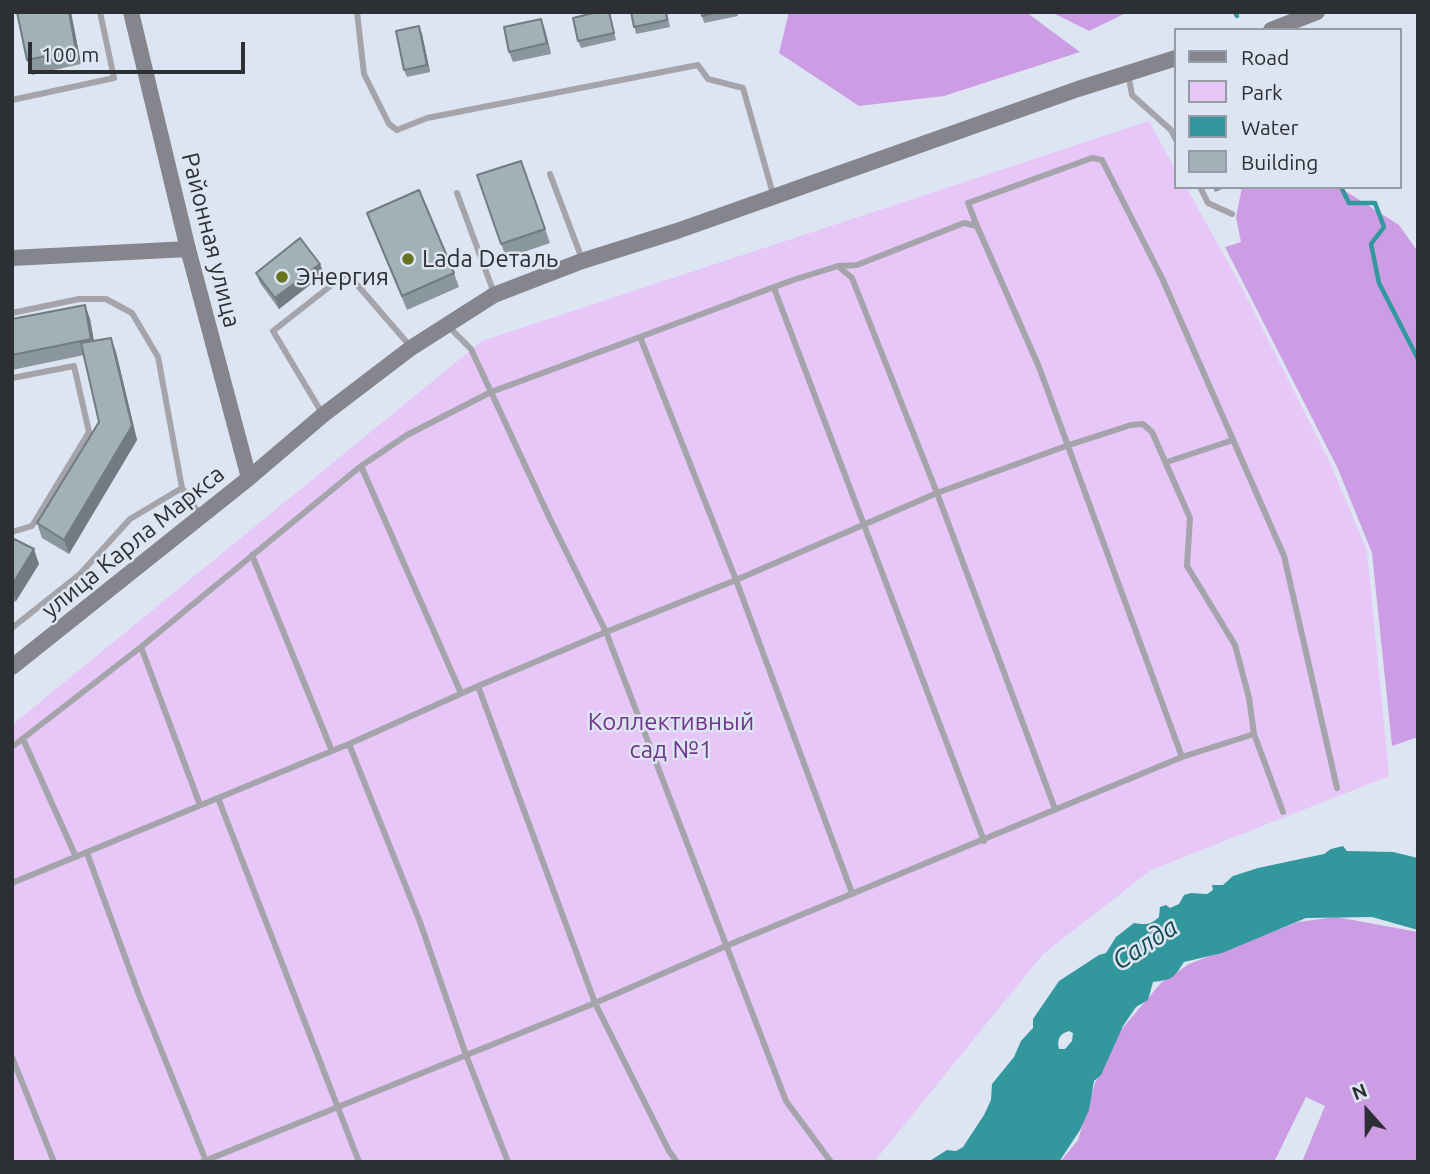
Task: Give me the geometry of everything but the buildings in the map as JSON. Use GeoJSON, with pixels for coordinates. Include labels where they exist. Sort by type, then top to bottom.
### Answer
{"type":"FeatureCollection","features":[{"type":"Feature","properties":{"kind":"street","name":"Районная улица"},"geometry":{"type":"LineString","coordinates":[[131,12],[188,249],[249,478]]}},
{"type":"Feature","properties":{"kind":"street"},"geometry":{"type":"LineString","coordinates":[[1276,28],[1317,12]]}},
{"type":"Feature","properties":{"kind":"street","name":"улица Карла Маркса"},"geometry":{"type":"LineString","coordinates":[[12,667],[249,478],[323,415],[411,348],[494,295],[582,261],[1078,89],[1174,59]]}},
{"type":"Feature","properties":{"kind":"street"},"geometry":{"type":"LineString","coordinates":[[12,258],[188,249]]}},
{"type":"Feature","properties":{"kind":"lane"},"geometry":{"type":"LineString","coordinates":[[12,100],[114,78],[100,12]]}},
{"type":"Feature","properties":{"kind":"lane"},"geometry":{"type":"LineString","coordinates":[[357,12],[364,74],[388,124],[397,130],[427,118],[698,65],[708,79],[743,88],[774,196]]}},
{"type":"Feature","properties":{"kind":"lane"},"geometry":{"type":"LineString","coordinates":[[1128,73],[1132,95],[1174,135]]}},
{"type":"Feature","properties":{"kind":"lane"},"geometry":{"type":"LineString","coordinates":[[1182,757],[1039,368],[968,203],[1092,158],[1102,160],[1163,278],[1284,556],[1337,788]]}},
{"type":"Feature","properties":{"kind":"lane"},"geometry":{"type":"LineString","coordinates":[[550,174],[582,261]]}},
{"type":"Feature","properties":{"kind":"lane"},"geometry":{"type":"LineString","coordinates":[[1201,189],[1208,203],[1232,214]]}},
{"type":"Feature","properties":{"kind":"lane"},"geometry":{"type":"LineString","coordinates":[[457,193],[494,295]]}},
{"type":"Feature","properties":{"kind":"lane"},"geometry":{"type":"LineString","coordinates":[[12,747],[141,647],[361,467],[407,435],[491,393],[640,337],[838,266],[857,265],[964,223],[977,226]]}},
{"type":"Feature","properties":{"kind":"lane"},"geometry":{"type":"LineString","coordinates":[[838,266],[852,278],[937,493],[1055,809]]}},
{"type":"Feature","properties":{"kind":"lane"},"geometry":{"type":"LineString","coordinates":[[323,415],[273,331],[347,273],[411,348]]}},
{"type":"Feature","properties":{"kind":"lane"},"geometry":{"type":"LineString","coordinates":[[774,288],[985,841]]}},
{"type":"Feature","properties":{"kind":"lane"},"geometry":{"type":"LineString","coordinates":[[12,313],[79,299],[106,299],[132,313],[158,357],[182,488],[200,516]]}},
{"type":"Feature","properties":{"kind":"lane"},"geometry":{"type":"LineString","coordinates":[[447,326],[471,349],[606,632],[786,1101],[831,1162]]}},
{"type":"Feature","properties":{"kind":"lane"},"geometry":{"type":"LineString","coordinates":[[640,337],[736,580],[852,893]]}},
{"type":"Feature","properties":{"kind":"lane"},"geometry":{"type":"LineString","coordinates":[[12,378],[74,366],[89,432],[32,526],[12,532]]}},
{"type":"Feature","properties":{"kind":"lane"},"geometry":{"type":"LineString","coordinates":[[12,883],[349,744],[461,693],[866,526],[937,493],[1066,446],[1131,425],[1143,424],[1152,432],[1167,462],[1189,518],[1187,566],[1235,645],[1249,698],[1254,734],[1283,812]]}},
{"type":"Feature","properties":{"kind":"lane"},"geometry":{"type":"LineString","coordinates":[[1167,462],[1233,440]]}},
{"type":"Feature","properties":{"kind":"lane"},"geometry":{"type":"LineString","coordinates":[[361,467],[461,693]]}},
{"type":"Feature","properties":{"kind":"lane"},"geometry":{"type":"LineString","coordinates":[[12,628],[80,574],[130,519],[182,488]]}},
{"type":"Feature","properties":{"kind":"lane"},"geometry":{"type":"LineString","coordinates":[[252,555],[332,751]]}},
{"type":"Feature","properties":{"kind":"lane"},"geometry":{"type":"LineString","coordinates":[[141,647],[200,805]]}},
{"type":"Feature","properties":{"kind":"lane"},"geometry":{"type":"LineString","coordinates":[[478,686],[595,1003],[677,1162]]}},
{"type":"Feature","properties":{"kind":"lane"},"geometry":{"type":"LineString","coordinates":[[87,853],[139,995],[205,1161],[595,1003],[852,893],[985,841],[1182,757],[1254,734]]}},
{"type":"Feature","properties":{"kind":"lane"},"geometry":{"type":"LineString","coordinates":[[23,739],[76,857]]}},
{"type":"Feature","properties":{"kind":"lane"},"geometry":{"type":"LineString","coordinates":[[349,744],[420,922],[466,1055],[508,1162]]}},
{"type":"Feature","properties":{"kind":"lane"},"geometry":{"type":"LineString","coordinates":[[218,798],[359,1162]]}},
{"type":"Feature","properties":{"kind":"lane"},"geometry":{"type":"LineString","coordinates":[[12,1057],[54,1162]]}},
{"type":"Feature","properties":{"kind":"green space","name":"Коллективный сад №1"},"geometry":{"type":"Polygon","coordinates":[[[1149,121],[1174,167],[1174,189],[1187,189],[1241,286],[1331,465],[1367,551],[1389,776],[1151,870],[1043,954],[874,1162],[12,1162],[12,725],[482,341],[1149,121]]]}},
{"type":"Feature","properties":{"kind":"shaded area"},"geometry":{"type":"Polygon","coordinates":[[[789,12],[1026,12],[1080,52],[944,96],[859,106],[779,53],[789,12]]]}},
{"type":"Feature","properties":{"kind":"shaded area"},"geometry":{"type":"Polygon","coordinates":[[[1051,12],[1128,12],[1089,31],[1051,12]]]}},
{"type":"Feature","properties":{"kind":"shaded area"},"geometry":{"type":"Polygon","coordinates":[[[1242,189],[1342,189],[1399,225],[1418,252],[1418,737],[1392,746],[1372,553],[1338,469],[1225,247],[1241,242],[1236,217],[1242,189]]]}},
{"type":"Feature","properties":{"kind":"shaded area"},"geometry":{"type":"Polygon","coordinates":[[[1336,917],[1418,932],[1418,1162],[1302,1162],[1325,1106],[1306,1097],[1274,1162],[1060,1162],[1078,1140],[1095,1083],[1120,1031],[1161,983],[1189,964],[1298,922],[1336,917]]]}},
{"type":"Feature","properties":{"kind":"water","name":"Салда"},"geometry":{"type":"Polygon","coordinates":[[[1343,846],[1347,851],[1393,852],[1418,858],[1418,930],[1372,917],[1306,918],[1222,953],[1184,962],[1172,977],[1153,982],[1148,1000],[1136,1007],[1123,1026],[1101,1075],[1094,1081],[1089,1110],[1080,1130],[1059,1162],[928,1162],[947,1150],[956,1151],[963,1147],[991,1100],[992,1084],[1033,1028],[1033,1019],[1059,981],[1106,953],[1116,937],[1134,923],[1153,922],[1159,917],[1160,907],[1166,905],[1170,908],[1179,904],[1184,895],[1207,894],[1213,890],[1212,885],[1223,885],[1233,876],[1324,854],[1343,846]],[[1069,1031],[1061,1035],[1059,1049],[1065,1049],[1072,1041],[1073,1033],[1069,1031]]]}},
{"type":"Feature","properties":{"kind":"waterway"},"geometry":{"type":"LineString","coordinates":[[1235,12],[1237,16]]}},
{"type":"Feature","properties":{"kind":"waterway"},"geometry":{"type":"LineString","coordinates":[[1342,189],[1349,203],[1375,203],[1384,227],[1371,244],[1379,283],[1418,359]]}},
{"type":"Feature","properties":{"kind":"place","name":"Lada Dеталь"},"geometry":{"type":"Point","coordinates":[408,259]}},
{"type":"Feature","properties":{"kind":"place","name":"Энергия"},"geometry":{"type":"Point","coordinates":[282,277]}}]}
